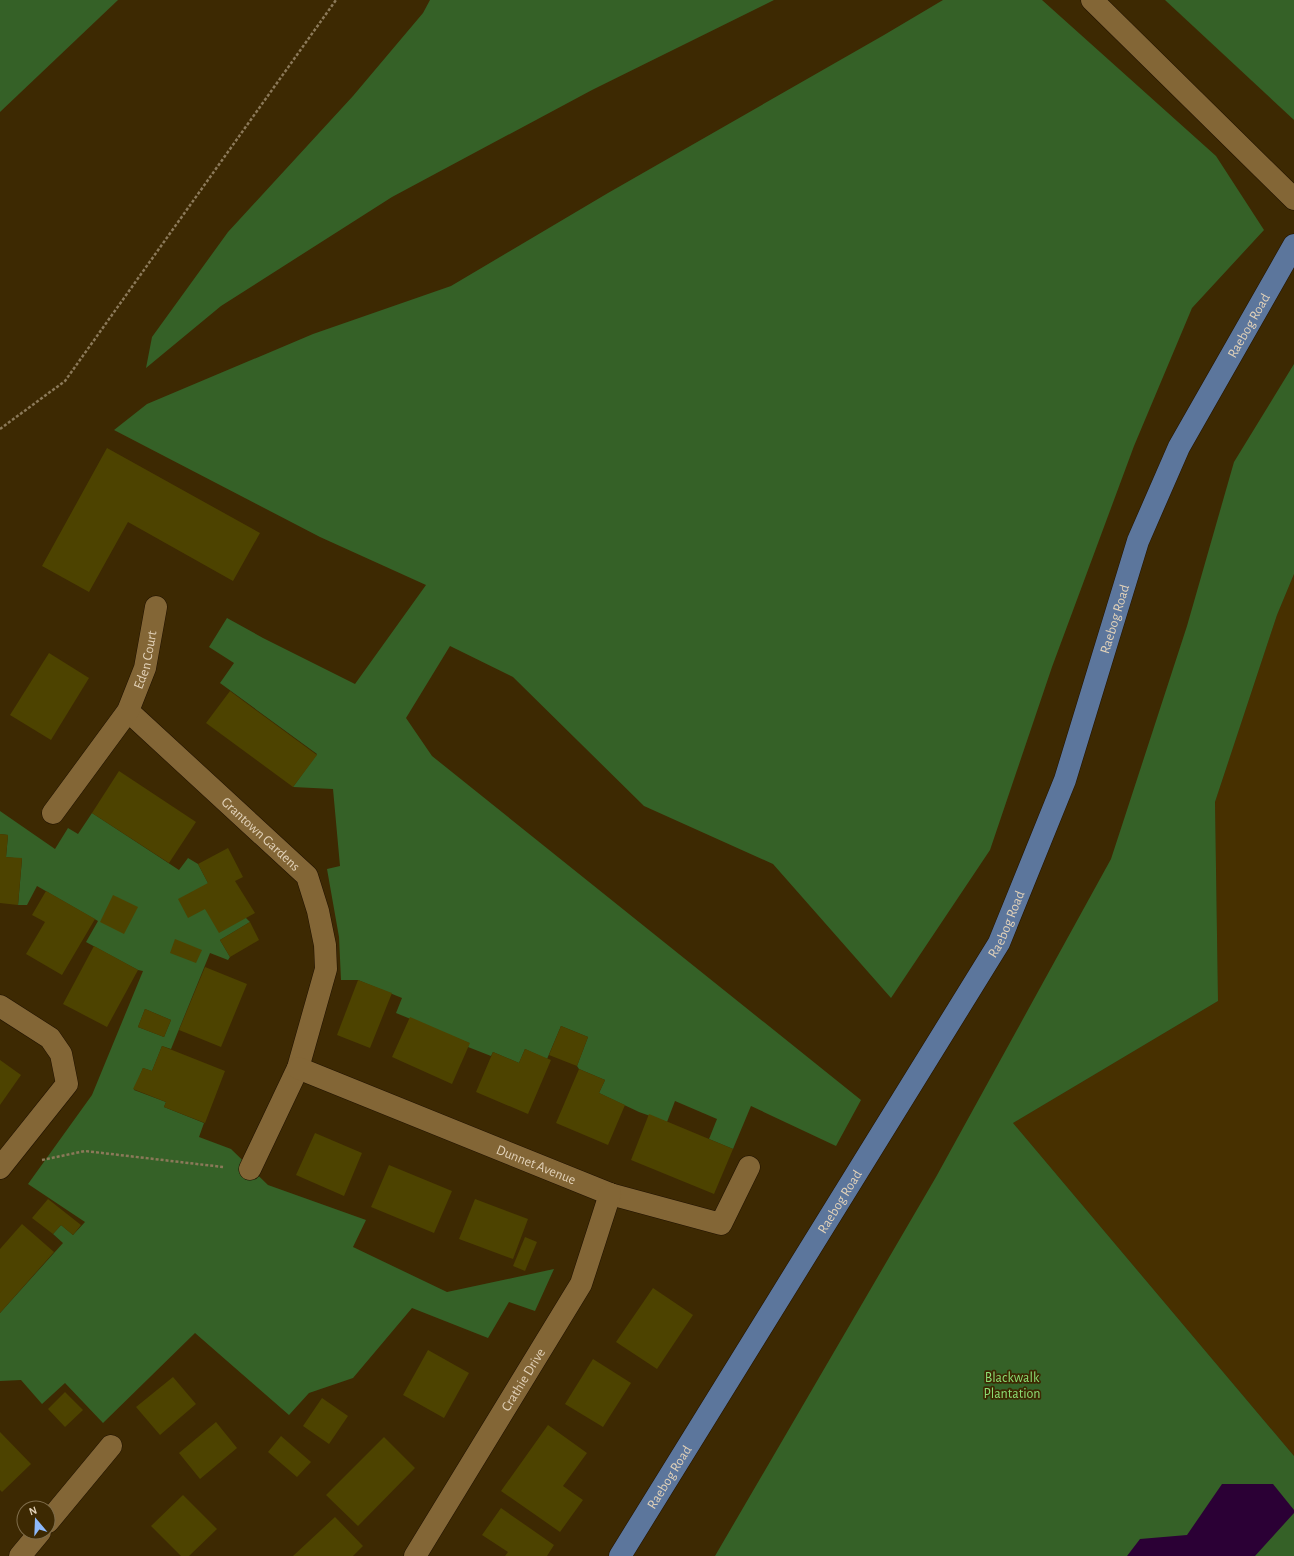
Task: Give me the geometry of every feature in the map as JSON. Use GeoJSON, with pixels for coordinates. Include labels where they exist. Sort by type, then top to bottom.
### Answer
{"type":"FeatureCollection","features":[{"type":"Feature","properties":{"kind":"main road","name":"Raebog Road"},"geometry":{"type":"LineString","coordinates":[[620,1556],[999,943],[1065,780],[1138,542],[1179,447],[1294,245]]}},
{"type":"Feature","properties":{"kind":"street"},"geometry":{"type":"LineString","coordinates":[[1092,0],[1294,199]]}},
{"type":"Feature","properties":{"kind":"street","name":"Eden Court"},"geometry":{"type":"LineString","coordinates":[[53,813],[128,711],[145,668],[156,607]]}},
{"type":"Feature","properties":{"kind":"street","name":"Grantown Gardens"},"geometry":{"type":"LineString","coordinates":[[128,711],[307,876],[318,911],[325,944],[326,970],[298,1068],[250,1169]]}},
{"type":"Feature","properties":{"kind":"street"},"geometry":{"type":"LineString","coordinates":[[0,1006],[50,1038],[61,1054],[67,1084],[3,1164]]}},
{"type":"Feature","properties":{"kind":"street","name":"Dunnet Avenue"},"geometry":{"type":"LineString","coordinates":[[298,1068],[610,1194],[721,1224],[749,1167]]}},
{"type":"Feature","properties":{"kind":"street","name":"Crathie Drive"},"geometry":{"type":"LineString","coordinates":[[416,1556],[581,1284],[610,1194]]}},
{"type":"Feature","properties":{"kind":"street"},"geometry":{"type":"LineString","coordinates":[[56,1512],[110,1446]]}},
{"type":"Feature","properties":{"kind":"street"},"geometry":{"type":"LineString","coordinates":[[20,1556],[33,1540]]}},
{"type":"Feature","properties":{"kind":"path"},"geometry":{"type":"LineString","coordinates":[[0,429],[65,381],[336,0]]}},
{"type":"Feature","properties":{"kind":"path"},"geometry":{"type":"LineString","coordinates":[[3,1164],[26,1164],[85,1151],[223,1167],[248,1173],[250,1169]]}},
{"type":"Feature","properties":{"kind":"shaded area"},"geometry":{"type":"Polygon","coordinates":[[[1294,574],[1294,1456],[1013,1123],[1218,1001],[1215,802],[1277,615],[1294,574]]]}},
{"type":"Feature","properties":{"kind":"shaded area"},"geometry":{"type":"Polygon","coordinates":[[[1222,1484],[1273,1484],[1294,1510],[1294,1513],[1255,1556],[1127,1556],[1140,1539],[1187,1535],[1222,1484]]]}},
{"type":"Feature","properties":{"kind":"green space"},"geometry":{"type":"Polygon","coordinates":[[[0,0],[118,0],[0,112],[0,0]]]}},
{"type":"Feature","properties":{"kind":"green space"},"geometry":{"type":"Polygon","coordinates":[[[430,0],[774,0],[592,90],[392,197],[221,306],[146,368],[152,337],[228,232],[353,96],[423,13],[430,0]]]}},
{"type":"Feature","properties":{"kind":"green space"},"geometry":{"type":"Polygon","coordinates":[[[943,0],[1042,0],[1216,156],[1264,230],[1192,308],[1134,446],[1052,667],[990,850],[891,998],[773,864],[644,806],[513,677],[450,646],[406,718],[432,756],[861,1100],[836,1146],[751,1106],[733,1149],[709,1139],[717,1119],[675,1101],[667,1122],[639,1112],[599,1093],[605,1080],[579,1069],[577,1066],[588,1037],[561,1026],[547,1059],[525,1049],[519,1063],[493,1052],[491,1056],[468,1047],[469,1043],[396,1013],[402,998],[358,980],[341,980],[339,937],[327,869],[340,866],[333,789],[293,787],[317,754],[220,683],[234,663],[209,647],[227,618],[263,638],[355,684],[426,585],[320,537],[114,430],[147,404],[313,334],[451,286],[608,193],[943,0]]]}},
{"type":"Feature","properties":{"kind":"green space"},"geometry":{"type":"Polygon","coordinates":[[[1165,0],[1294,0],[1294,120],[1165,0]]]}},
{"type":"Feature","properties":{"kind":"green space","name":"Blackwalk Plantation"},"geometry":{"type":"Polygon","coordinates":[[[1294,364],[1294,574],[1277,615],[1215,802],[1218,1001],[1013,1123],[1294,1456],[1294,1556],[715,1556],[936,1177],[1111,859],[1187,626],[1234,462],[1294,364]]]}},
{"type":"Feature","properties":{"kind":"green space"},"geometry":{"type":"Polygon","coordinates":[[[0,811],[55,849],[68,828],[78,834],[92,813],[179,870],[188,858],[198,864],[208,883],[205,909],[246,918],[250,922],[220,940],[230,957],[228,960],[210,953],[171,1049],[162,1046],[152,1071],[143,1068],[134,1090],[166,1102],[164,1107],[204,1123],[199,1137],[231,1149],[268,1185],[366,1220],[353,1247],[447,1292],[554,1269],[535,1311],[509,1302],[488,1338],[412,1308],[353,1378],[309,1393],[289,1415],[195,1333],[103,1423],[65,1383],[42,1404],[21,1380],[0,1381],[0,1313],[63,1243],[53,1234],[61,1225],[73,1235],[85,1222],[28,1184],[92,1095],[143,971],[138,970],[86,942],[98,921],[37,886],[27,905],[18,905],[22,859],[6,857],[8,835],[0,834],[0,811]],[[145,1009],[138,1027],[164,1037],[171,1020],[145,1009]]]}},
{"type":"Feature","properties":{"kind":"building"},"geometry":{"type":"Polygon","coordinates":[[[107,448],[260,533],[233,581],[128,522],[89,592],[42,566],[107,448]]]}},
{"type":"Feature","properties":{"kind":"building"},"geometry":{"type":"Polygon","coordinates":[[[49,653],[89,678],[51,740],[10,715],[49,653]]]}},
{"type":"Feature","properties":{"kind":"building"},"geometry":{"type":"Polygon","coordinates":[[[230,691],[317,755],[293,787],[206,723],[230,691]]]}},
{"type":"Feature","properties":{"kind":"building"},"geometry":{"type":"Polygon","coordinates":[[[119,771],[196,822],[169,863],[92,813],[119,771]]]}},
{"type":"Feature","properties":{"kind":"building"},"geometry":{"type":"Polygon","coordinates":[[[0,834],[8,835],[6,857],[22,858],[18,905],[0,903],[0,834]]]}},
{"type":"Feature","properties":{"kind":"building"},"geometry":{"type":"Polygon","coordinates":[[[228,848],[243,877],[235,881],[255,913],[219,933],[205,909],[188,918],[178,899],[208,883],[198,864],[228,848]]]}},
{"type":"Feature","properties":{"kind":"building"},"geometry":{"type":"Polygon","coordinates":[[[46,891],[95,919],[62,975],[26,954],[45,922],[32,915],[46,891]]]}},
{"type":"Feature","properties":{"kind":"building"},"geometry":{"type":"Polygon","coordinates":[[[113,895],[138,907],[124,934],[100,922],[113,895]]]}},
{"type":"Feature","properties":{"kind":"building"},"geometry":{"type":"Polygon","coordinates":[[[250,922],[259,940],[230,957],[220,940],[250,922]]]}},
{"type":"Feature","properties":{"kind":"building"},"geometry":{"type":"Polygon","coordinates":[[[175,939],[202,950],[196,963],[170,953],[175,939]]]}},
{"type":"Feature","properties":{"kind":"building"},"geometry":{"type":"Polygon","coordinates":[[[94,946],[138,970],[107,1027],[63,1004],[94,946]]]}},
{"type":"Feature","properties":{"kind":"building"},"geometry":{"type":"Polygon","coordinates":[[[205,967],[247,984],[221,1047],[179,1030],[205,967]]]}},
{"type":"Feature","properties":{"kind":"building"},"geometry":{"type":"Polygon","coordinates":[[[358,980],[392,993],[370,1048],[337,1035],[358,980]]]}},
{"type":"Feature","properties":{"kind":"building"},"geometry":{"type":"Polygon","coordinates":[[[145,1009],[171,1020],[164,1037],[138,1027],[145,1009]]]}},
{"type":"Feature","properties":{"kind":"building"},"geometry":{"type":"Polygon","coordinates":[[[410,1017],[470,1043],[452,1084],[392,1057],[410,1017]]]}},
{"type":"Feature","properties":{"kind":"building"},"geometry":{"type":"Polygon","coordinates":[[[561,1026],[588,1037],[577,1066],[549,1055],[561,1026]]]}},
{"type":"Feature","properties":{"kind":"building"},"geometry":{"type":"Polygon","coordinates":[[[162,1046],[225,1071],[205,1123],[164,1107],[166,1102],[133,1089],[143,1068],[152,1071],[162,1046]]]}},
{"type":"Feature","properties":{"kind":"building"},"geometry":{"type":"Polygon","coordinates":[[[525,1049],[551,1060],[528,1114],[476,1092],[493,1052],[519,1063],[525,1049]]]}},
{"type":"Feature","properties":{"kind":"building"},"geometry":{"type":"Polygon","coordinates":[[[0,1060],[21,1075],[0,1105],[0,1060]]]}},
{"type":"Feature","properties":{"kind":"building"},"geometry":{"type":"Polygon","coordinates":[[[579,1069],[605,1080],[599,1093],[625,1105],[608,1145],[556,1123],[579,1069]]]}},
{"type":"Feature","properties":{"kind":"building"},"geometry":{"type":"Polygon","coordinates":[[[649,1114],[733,1149],[714,1194],[631,1160],[649,1114]]]}},
{"type":"Feature","properties":{"kind":"building"},"geometry":{"type":"Polygon","coordinates":[[[315,1133],[362,1153],[344,1196],[296,1175],[315,1133]]]}},
{"type":"Feature","properties":{"kind":"building"},"geometry":{"type":"Polygon","coordinates":[[[389,1165],[452,1191],[434,1233],[371,1207],[389,1165]]]}},
{"type":"Feature","properties":{"kind":"building"},"geometry":{"type":"Polygon","coordinates":[[[48,1199],[81,1225],[73,1235],[61,1225],[53,1234],[32,1218],[48,1199]]]}},
{"type":"Feature","properties":{"kind":"building"},"geometry":{"type":"Polygon","coordinates":[[[475,1199],[528,1219],[513,1259],[459,1239],[475,1199]]]}},
{"type":"Feature","properties":{"kind":"building"},"geometry":{"type":"Polygon","coordinates":[[[22,1224],[54,1252],[0,1313],[0,1249],[22,1224]]]}},
{"type":"Feature","properties":{"kind":"building"},"geometry":{"type":"Polygon","coordinates":[[[525,1237],[537,1242],[525,1271],[513,1266],[525,1237]]]}},
{"type":"Feature","properties":{"kind":"building"},"geometry":{"type":"Polygon","coordinates":[[[653,1288],[693,1315],[657,1369],[616,1342],[653,1288]]]}},
{"type":"Feature","properties":{"kind":"building"},"geometry":{"type":"Polygon","coordinates":[[[428,1350],[469,1373],[444,1418],[403,1395],[428,1350]]]}},
{"type":"Feature","properties":{"kind":"building"},"geometry":{"type":"Polygon","coordinates":[[[593,1359],[631,1383],[603,1427],[565,1404],[593,1359]]]}},
{"type":"Feature","properties":{"kind":"building"},"geometry":{"type":"Polygon","coordinates":[[[173,1377],[196,1404],[160,1435],[136,1407],[173,1377]]]}},
{"type":"Feature","properties":{"kind":"building"},"geometry":{"type":"Polygon","coordinates":[[[65,1392],[83,1410],[65,1427],[48,1409],[65,1392]]]}},
{"type":"Feature","properties":{"kind":"building"},"geometry":{"type":"Polygon","coordinates":[[[322,1398],[348,1416],[329,1444],[303,1426],[322,1398]]]}},
{"type":"Feature","properties":{"kind":"building"},"geometry":{"type":"Polygon","coordinates":[[[216,1422],[237,1448],[200,1479],[179,1453],[216,1422]]]}},
{"type":"Feature","properties":{"kind":"building"},"geometry":{"type":"Polygon","coordinates":[[[548,1425],[587,1453],[563,1486],[583,1500],[560,1532],[501,1491],[548,1425]]]}},
{"type":"Feature","properties":{"kind":"building"},"geometry":{"type":"Polygon","coordinates":[[[0,1432],[31,1464],[2,1492],[0,1490],[0,1432]]]}},
{"type":"Feature","properties":{"kind":"building"},"geometry":{"type":"Polygon","coordinates":[[[281,1436],[311,1462],[297,1477],[268,1452],[281,1436]]]}},
{"type":"Feature","properties":{"kind":"building"},"geometry":{"type":"Polygon","coordinates":[[[384,1437],[415,1468],[358,1526],[326,1495],[384,1437]]]}},
{"type":"Feature","properties":{"kind":"building"},"geometry":{"type":"Polygon","coordinates":[[[183,1495],[217,1529],[189,1556],[181,1556],[151,1526],[183,1495]]]}},
{"type":"Feature","properties":{"kind":"building"},"geometry":{"type":"Polygon","coordinates":[[[501,1508],[554,1545],[547,1556],[505,1556],[508,1552],[482,1535],[501,1508]]]}},
{"type":"Feature","properties":{"kind":"building"},"geometry":{"type":"Polygon","coordinates":[[[335,1517],[363,1546],[353,1556],[293,1556],[335,1517]]]}}]}
